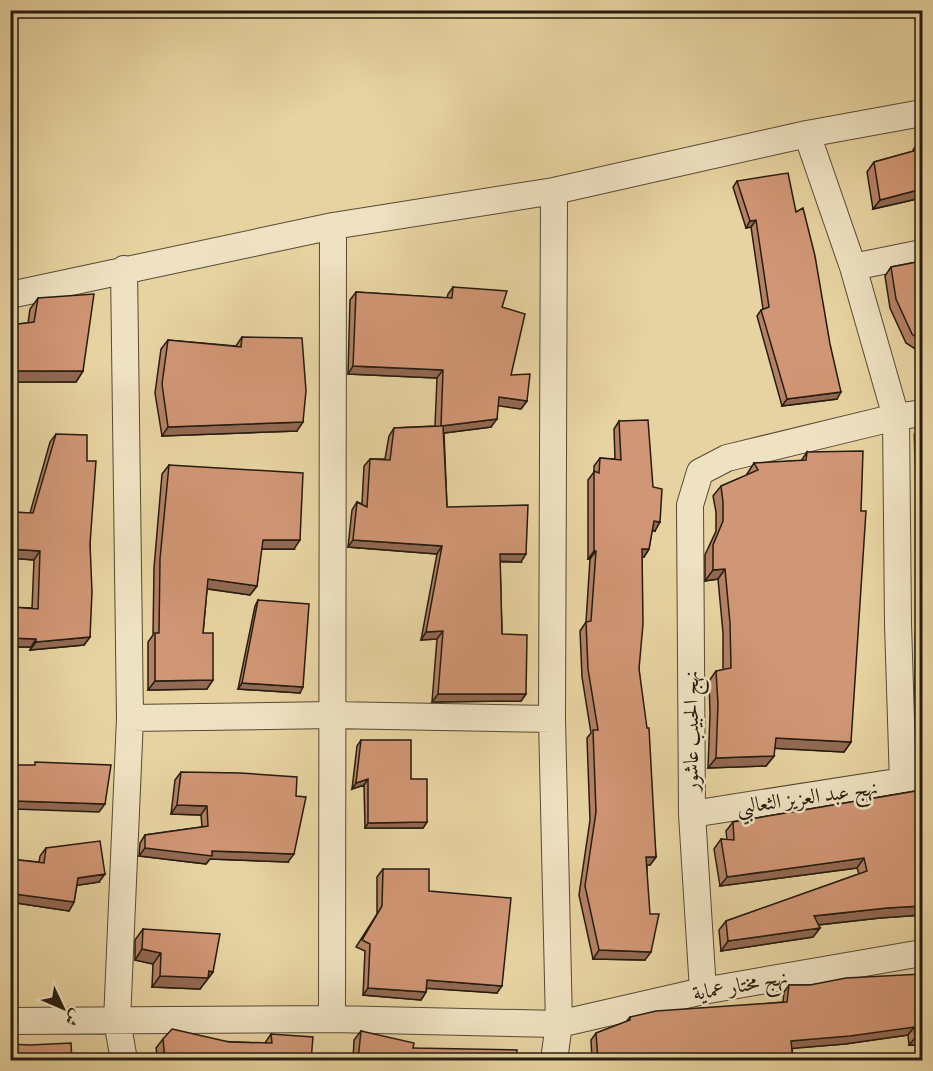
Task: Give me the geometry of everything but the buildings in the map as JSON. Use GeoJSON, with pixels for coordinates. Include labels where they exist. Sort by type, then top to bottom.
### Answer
{"type":"FeatureCollection","features":[{"type":"Feature","properties":{"kind":"street"},"geometry":{"type":"LineString","coordinates":[[10,295],[333,226],[554,191],[807,134],[922,113]]}},
{"type":"Feature","properties":{"kind":"street"},"geometry":{"type":"LineString","coordinates":[[807,134],[853,267],[896,417],[898,624],[913,781]]}},
{"type":"Feature","properties":{"kind":"street"},"geometry":{"type":"LineString","coordinates":[[554,191],[552,719],[560,1024],[554,1060]]}},
{"type":"Feature","properties":{"kind":"street"},"geometry":{"type":"LineString","coordinates":[[332,1019],[333,226]]}},
{"type":"Feature","properties":{"kind":"street"},"geometry":{"type":"LineString","coordinates":[[853,267],[922,253]]}},
{"type":"Feature","properties":{"kind":"street"},"geometry":{"type":"LineString","coordinates":[[124,269],[130,718],[117,1021],[124,1060]]}},
{"type":"Feature","properties":{"kind":"street"},"geometry":{"type":"LineString","coordinates":[[896,417],[922,413]]}},
{"type":"Feature","properties":{"kind":"street","name":"نهج الحبيب عاشور"},"geometry":{"type":"LineString","coordinates":[[703,991],[692,814],[690,505],[700,472],[727,458],[896,417]]}},
{"type":"Feature","properties":{"kind":"street"},"geometry":{"type":"LineString","coordinates":[[130,718],[332,715],[552,719]]}},
{"type":"Feature","properties":{"kind":"street","name":"نهج عبد العزيز الثعالبي"},"geometry":{"type":"LineString","coordinates":[[692,814],[913,781]]}},
{"type":"Feature","properties":{"kind":"street","name":"نهج مختار عماية"},"geometry":{"type":"LineString","coordinates":[[10,1021],[332,1019],[560,1024],[703,991],[922,953]]}},
{"type":"Feature","properties":{"kind":"green space"},"geometry":{"type":"Polygon","coordinates":[[[922,432],[922,487],[916,488],[914,434],[922,432]]]}},
{"type":"Feature","properties":{"kind":"green space"},"geometry":{"type":"Polygon","coordinates":[[[922,634],[922,757],[914,759],[915,635],[922,634]]]}}]}
